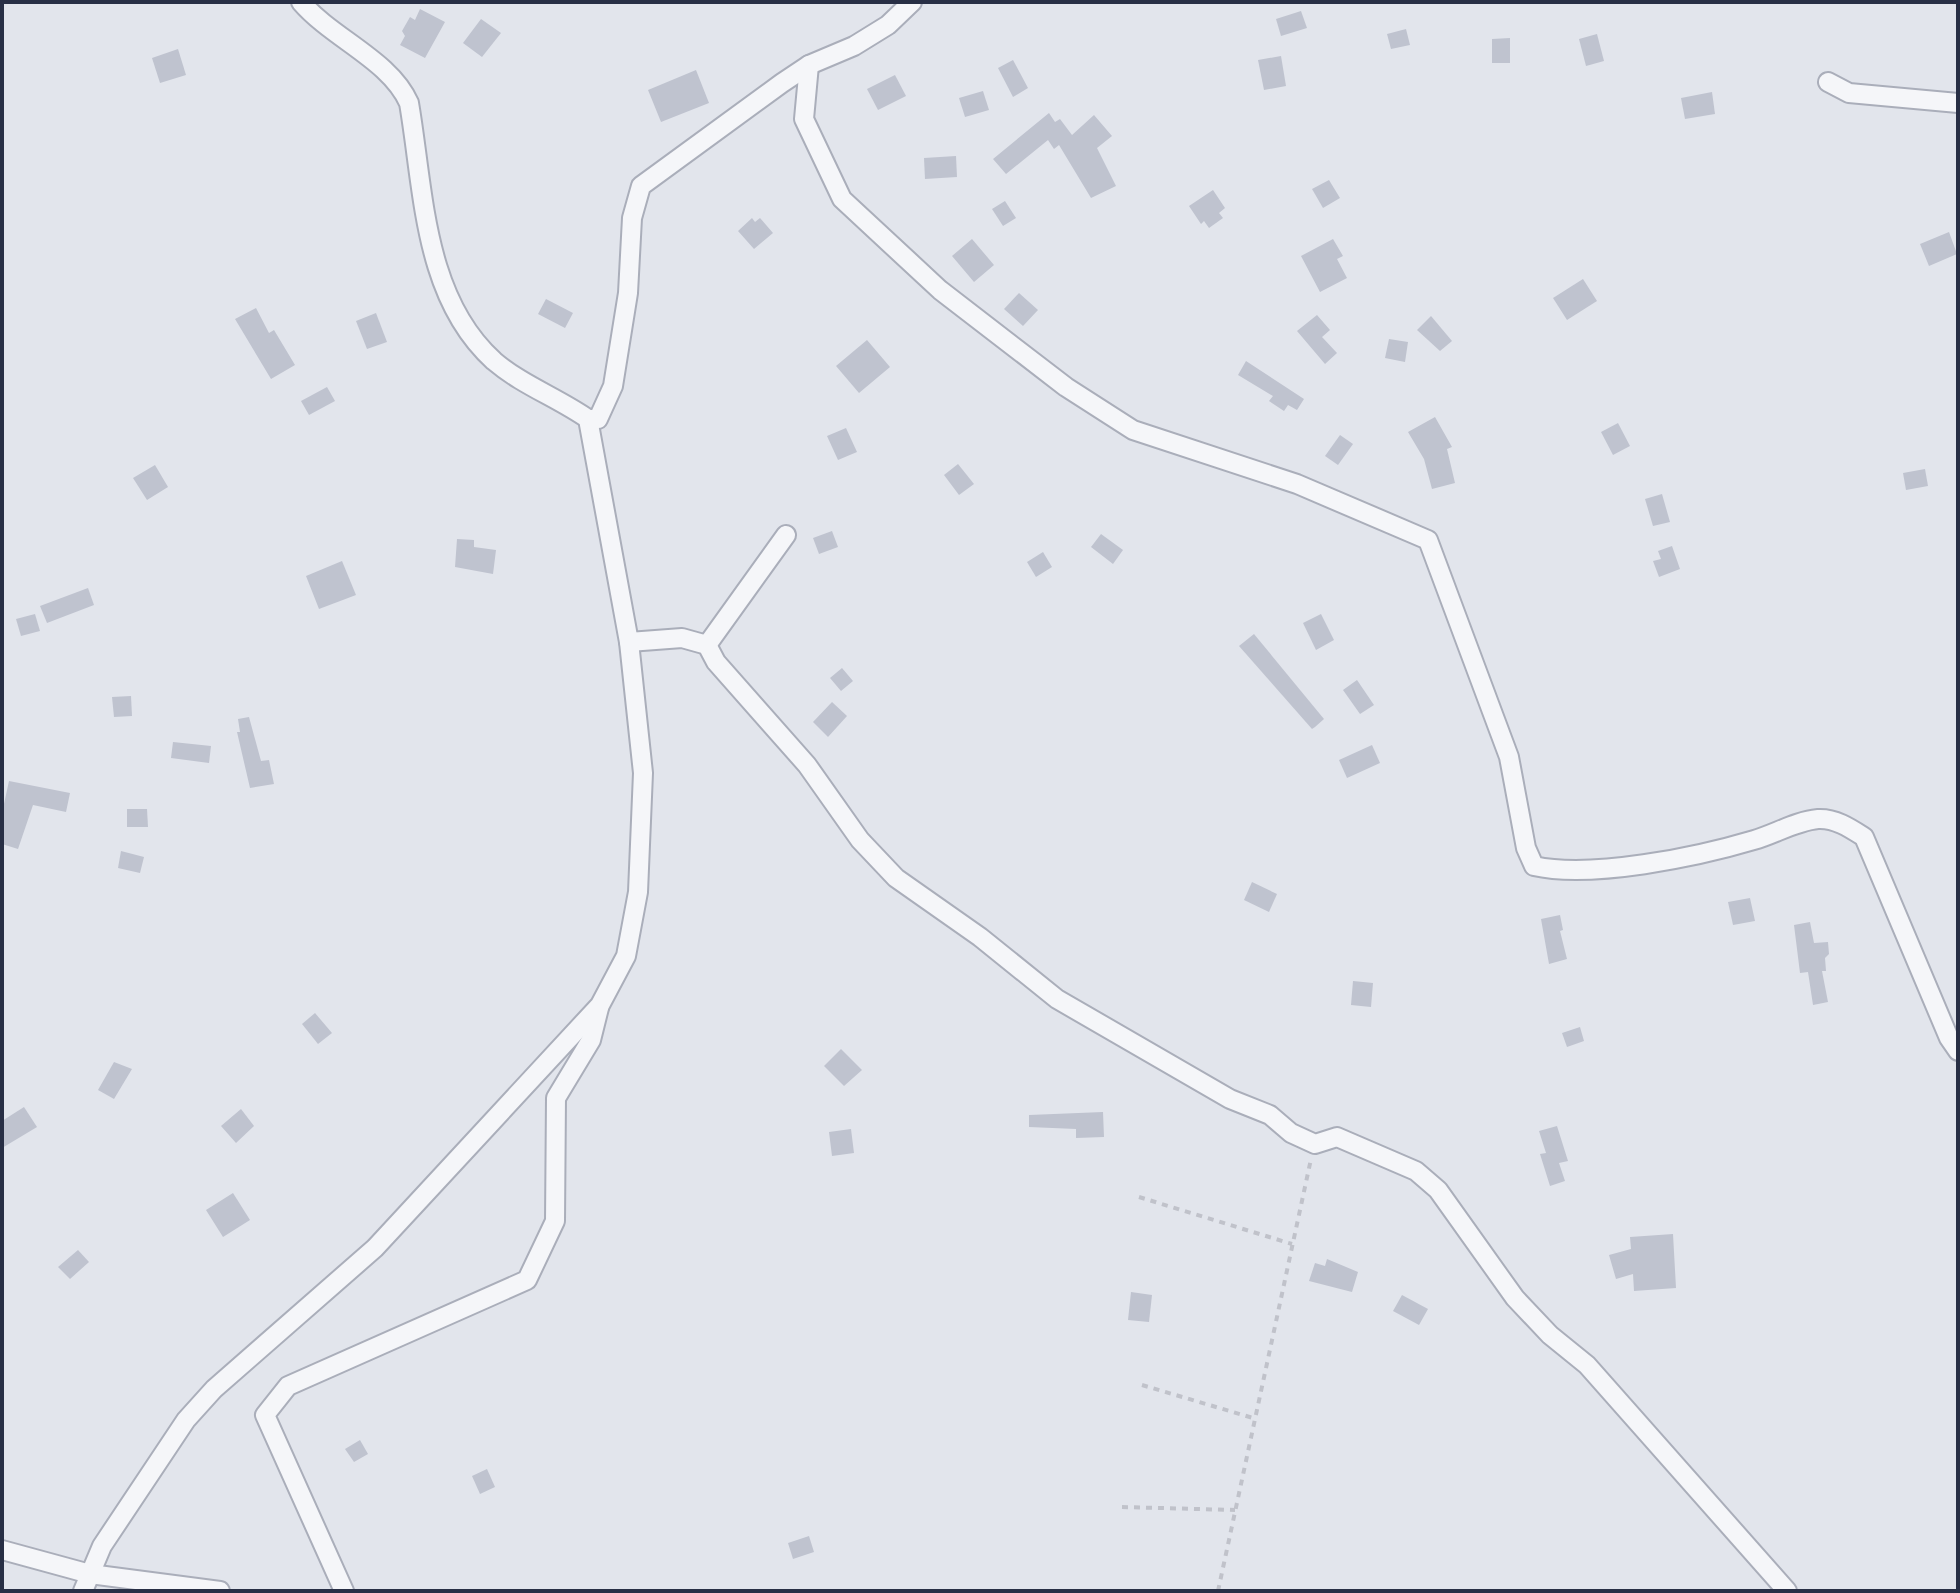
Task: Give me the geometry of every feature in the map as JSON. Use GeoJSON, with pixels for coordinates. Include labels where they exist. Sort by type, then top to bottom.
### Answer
{"type":"FeatureCollection","features":[{"type":"Feature","properties":{"kind":"street"},"geometry":{"type":"LineString","coordinates":[[301,2],[340,39],[400,82],[409,103],[431,244],[440,278],[468,331],[492,359],[514,377],[565,403],[588,419],[598,419],[613,386],[628,293],[632,218],[641,186],[809,65],[854,46],[888,25],[912,2]]}},
{"type":"Feature","properties":{"kind":"street"},"geometry":{"type":"LineString","coordinates":[[809,65],[804,119],[842,199],[953,300],[1066,387],[1133,430],[1297,484],[1428,540],[1509,757],[1526,848],[1534,866],[1581,868],[1650,863],[1729,847],[1820,819],[1844,824],[1864,837],[1886,882],[1943,1024],[1958,1051]]}},
{"type":"Feature","properties":{"kind":"street"},"geometry":{"type":"LineString","coordinates":[[1828,82],[1849,93],[1958,103]]}},
{"type":"Feature","properties":{"kind":"street"},"geometry":{"type":"LineString","coordinates":[[344,1591],[265,1415],[288,1386],[527,1280],[555,1221],[556,1098],[591,1040],[600,1005],[626,956],[638,892],[643,773],[629,642],[588,419]]}},
{"type":"Feature","properties":{"kind":"street"},"geometry":{"type":"LineString","coordinates":[[707,645],[786,535]]}},
{"type":"Feature","properties":{"kind":"street"},"geometry":{"type":"LineString","coordinates":[[629,642],[682,638],[707,645],[716,662],[807,765],[860,840],[896,878],[980,937],[1057,999],[1230,1099],[1270,1115],[1291,1133],[1315,1144],[1337,1137],[1416,1171],[1438,1190],[1515,1298],[1550,1335],[1587,1365],[1787,1591]]}},
{"type":"Feature","properties":{"kind":"street"},"geometry":{"type":"LineString","coordinates":[[87,1582],[102,1546],[186,1420],[214,1389],[375,1248],[600,1005]]}},
{"type":"Feature","properties":{"kind":"street"},"geometry":{"type":"LineString","coordinates":[[2,1550],[87,1582],[220,1591]]}},
{"type":"Feature","properties":{"kind":"path"},"geometry":{"type":"LineString","coordinates":[[1218,1591],[1253,1418],[1315,1144]]}},
{"type":"Feature","properties":{"kind":"path"},"geometry":{"type":"LineString","coordinates":[[1139,1197],[1292,1244]]}},
{"type":"Feature","properties":{"kind":"path"},"geometry":{"type":"LineString","coordinates":[[1142,1385],[1253,1418]]}},
{"type":"Feature","properties":{"kind":"path"},"geometry":{"type":"LineString","coordinates":[[1122,1507],[1235,1510]]}},
{"type":"Feature","properties":{"kind":"building"},"geometry":{"type":"Polygon","coordinates":[[[420,9],[445,22],[425,58],[400,45],[405,36],[402,31],[410,17],[415,20],[420,9]]]}},
{"type":"Feature","properties":{"kind":"building"},"geometry":{"type":"Polygon","coordinates":[[[1301,11],[1307,28],[1281,36],[1276,19],[1301,11]]]}},
{"type":"Feature","properties":{"kind":"building"},"geometry":{"type":"Polygon","coordinates":[[[481,19],[501,33],[482,57],[463,43],[481,19]]]}},
{"type":"Feature","properties":{"kind":"building"},"geometry":{"type":"Polygon","coordinates":[[[1406,29],[1410,45],[1391,49],[1387,34],[1406,29]]]}},
{"type":"Feature","properties":{"kind":"building"},"geometry":{"type":"Polygon","coordinates":[[[1597,34],[1604,61],[1586,66],[1579,39],[1597,34]]]}},
{"type":"Feature","properties":{"kind":"building"},"geometry":{"type":"Polygon","coordinates":[[[1510,38],[1510,63],[1492,63],[1492,39],[1510,38]]]}},
{"type":"Feature","properties":{"kind":"building"},"geometry":{"type":"Polygon","coordinates":[[[178,49],[186,75],[160,83],[152,58],[178,49]]]}},
{"type":"Feature","properties":{"kind":"building"},"geometry":{"type":"Polygon","coordinates":[[[1281,56],[1286,86],[1264,90],[1258,60],[1281,56]]]}},
{"type":"Feature","properties":{"kind":"building"},"geometry":{"type":"Polygon","coordinates":[[[1013,60],[1028,88],[1013,97],[998,68],[1013,60]]]}},
{"type":"Feature","properties":{"kind":"building"},"geometry":{"type":"Polygon","coordinates":[[[696,70],[709,103],[661,122],[648,90],[696,70]]]}},
{"type":"Feature","properties":{"kind":"building"},"geometry":{"type":"Polygon","coordinates":[[[895,75],[906,96],[878,110],[867,89],[895,75]]]}},
{"type":"Feature","properties":{"kind":"building"},"geometry":{"type":"Polygon","coordinates":[[[983,91],[989,110],[965,117],[959,98],[983,91]]]}},
{"type":"Feature","properties":{"kind":"building"},"geometry":{"type":"Polygon","coordinates":[[[1712,92],[1715,114],[1685,119],[1681,98],[1712,92]]]}},
{"type":"Feature","properties":{"kind":"building"},"geometry":{"type":"Polygon","coordinates":[[[1049,113],[1055,122],[1060,119],[1072,135],[1094,115],[1112,136],[1097,148],[1116,186],[1091,198],[1059,145],[1054,149],[1048,140],[1006,174],[993,159],[1049,113]]]}},
{"type":"Feature","properties":{"kind":"building"},"geometry":{"type":"Polygon","coordinates":[[[956,156],[957,177],[925,179],[924,158],[956,156]]]}},
{"type":"Feature","properties":{"kind":"building"},"geometry":{"type":"Polygon","coordinates":[[[1329,180],[1340,198],[1323,208],[1312,189],[1329,180]]]}},
{"type":"Feature","properties":{"kind":"building"},"geometry":{"type":"Polygon","coordinates":[[[1213,190],[1225,208],[1219,213],[1223,218],[1209,228],[1204,221],[1201,224],[1189,206],[1213,190]]]}},
{"type":"Feature","properties":{"kind":"building"},"geometry":{"type":"Polygon","coordinates":[[[1005,201],[1016,218],[1003,226],[992,209],[1005,201]]]}},
{"type":"Feature","properties":{"kind":"building"},"geometry":{"type":"Polygon","coordinates":[[[752,218],[755,222],[760,218],[773,233],[754,249],[738,231],[752,218]]]}},
{"type":"Feature","properties":{"kind":"building"},"geometry":{"type":"Polygon","coordinates":[[[1949,232],[1957,254],[1929,266],[1920,244],[1949,232]]]}},
{"type":"Feature","properties":{"kind":"building"},"geometry":{"type":"Polygon","coordinates":[[[972,239],[994,265],[974,282],[952,256],[972,239]]]}},
{"type":"Feature","properties":{"kind":"building"},"geometry":{"type":"Polygon","coordinates":[[[1333,239],[1343,256],[1337,259],[1347,278],[1320,292],[1301,256],[1333,239]]]}},
{"type":"Feature","properties":{"kind":"building"},"geometry":{"type":"Polygon","coordinates":[[[1583,279],[1597,301],[1567,320],[1553,298],[1583,279]]]}},
{"type":"Feature","properties":{"kind":"building"},"geometry":{"type":"Polygon","coordinates":[[[1019,293],[1038,310],[1023,326],[1004,309],[1019,293]]]}},
{"type":"Feature","properties":{"kind":"building"},"geometry":{"type":"Polygon","coordinates":[[[546,299],[573,313],[565,328],[538,314],[546,299]]]}},
{"type":"Feature","properties":{"kind":"building"},"geometry":{"type":"Polygon","coordinates":[[[256,308],[269,333],[274,330],[295,365],[271,379],[235,319],[256,308]]]}},
{"type":"Feature","properties":{"kind":"building"},"geometry":{"type":"Polygon","coordinates":[[[376,313],[387,342],[367,349],[356,321],[376,313]]]}},
{"type":"Feature","properties":{"kind":"building"},"geometry":{"type":"Polygon","coordinates":[[[1317,315],[1330,330],[1322,337],[1337,353],[1325,364],[1297,331],[1317,315]]]}},
{"type":"Feature","properties":{"kind":"building"},"geometry":{"type":"Polygon","coordinates":[[[1431,316],[1452,341],[1440,351],[1417,330],[1431,316]]]}},
{"type":"Feature","properties":{"kind":"building"},"geometry":{"type":"Polygon","coordinates":[[[1389,339],[1408,342],[1405,362],[1385,358],[1389,339]]]}},
{"type":"Feature","properties":{"kind":"building"},"geometry":{"type":"Polygon","coordinates":[[[867,340],[890,367],[859,393],[836,366],[867,340]]]}},
{"type":"Feature","properties":{"kind":"building"},"geometry":{"type":"Polygon","coordinates":[[[1246,361],[1304,399],[1297,410],[1288,405],[1284,411],[1269,401],[1273,396],[1238,375],[1246,361]]]}},
{"type":"Feature","properties":{"kind":"building"},"geometry":{"type":"Polygon","coordinates":[[[327,387],[335,401],[309,415],[301,401],[327,387]]]}},
{"type":"Feature","properties":{"kind":"building"},"geometry":{"type":"Polygon","coordinates":[[[1435,417],[1452,447],[1447,449],[1455,483],[1432,489],[1424,459],[1408,432],[1435,417]]]}},
{"type":"Feature","properties":{"kind":"building"},"geometry":{"type":"Polygon","coordinates":[[[1618,423],[1630,446],[1613,455],[1601,432],[1618,423]]]}},
{"type":"Feature","properties":{"kind":"building"},"geometry":{"type":"Polygon","coordinates":[[[846,428],[857,452],[838,460],[827,436],[846,428]]]}},
{"type":"Feature","properties":{"kind":"building"},"geometry":{"type":"Polygon","coordinates":[[[1340,435],[1353,444],[1338,465],[1325,456],[1340,435]]]}},
{"type":"Feature","properties":{"kind":"building"},"geometry":{"type":"Polygon","coordinates":[[[958,464],[974,484],[959,495],[944,475],[958,464]]]}},
{"type":"Feature","properties":{"kind":"building"},"geometry":{"type":"Polygon","coordinates":[[[155,465],[168,487],[147,500],[133,478],[155,465]]]}},
{"type":"Feature","properties":{"kind":"building"},"geometry":{"type":"Polygon","coordinates":[[[1925,469],[1928,486],[1906,490],[1903,473],[1925,469]]]}},
{"type":"Feature","properties":{"kind":"building"},"geometry":{"type":"Polygon","coordinates":[[[1662,494],[1670,522],[1653,526],[1645,499],[1662,494]]]}},
{"type":"Feature","properties":{"kind":"building"},"geometry":{"type":"Polygon","coordinates":[[[832,531],[838,547],[819,554],[813,538],[832,531]]]}},
{"type":"Feature","properties":{"kind":"building"},"geometry":{"type":"Polygon","coordinates":[[[1101,534],[1123,550],[1113,564],[1091,547],[1101,534]]]}},
{"type":"Feature","properties":{"kind":"building"},"geometry":{"type":"Polygon","coordinates":[[[457,539],[474,540],[474,547],[496,550],[493,574],[455,567],[457,539]]]}},
{"type":"Feature","properties":{"kind":"building"},"geometry":{"type":"Polygon","coordinates":[[[1672,546],[1680,569],[1659,577],[1653,561],[1661,559],[1658,551],[1672,546]]]}},
{"type":"Feature","properties":{"kind":"building"},"geometry":{"type":"Polygon","coordinates":[[[1043,552],[1052,567],[1036,577],[1027,562],[1043,552]]]}},
{"type":"Feature","properties":{"kind":"building"},"geometry":{"type":"Polygon","coordinates":[[[342,561],[356,595],[319,609],[306,576],[342,561]]]}},
{"type":"Feature","properties":{"kind":"building"},"geometry":{"type":"Polygon","coordinates":[[[88,588],[94,605],[47,623],[40,606],[88,588]]]}},
{"type":"Feature","properties":{"kind":"building"},"geometry":{"type":"Polygon","coordinates":[[[35,614],[40,631],[21,636],[16,619],[35,614]]]}},
{"type":"Feature","properties":{"kind":"building"},"geometry":{"type":"Polygon","coordinates":[[[1321,614],[1334,640],[1316,650],[1303,623],[1321,614]]]}},
{"type":"Feature","properties":{"kind":"building"},"geometry":{"type":"Polygon","coordinates":[[[1254,634],[1324,719],[1312,729],[1239,646],[1254,634]]]}},
{"type":"Feature","properties":{"kind":"building"},"geometry":{"type":"Polygon","coordinates":[[[842,668],[853,681],[841,691],[830,678],[842,668]]]}},
{"type":"Feature","properties":{"kind":"building"},"geometry":{"type":"Polygon","coordinates":[[[1357,680],[1374,705],[1360,714],[1343,690],[1357,680]]]}},
{"type":"Feature","properties":{"kind":"building"},"geometry":{"type":"Polygon","coordinates":[[[131,696],[132,716],[114,717],[112,697],[131,696]]]}},
{"type":"Feature","properties":{"kind":"building"},"geometry":{"type":"Polygon","coordinates":[[[832,702],[847,716],[828,737],[813,722],[832,702]]]}},
{"type":"Feature","properties":{"kind":"building"},"geometry":{"type":"Polygon","coordinates":[[[249,717],[261,761],[269,760],[274,784],[250,788],[237,732],[240,732],[238,719],[249,717]]]}},
{"type":"Feature","properties":{"kind":"building"},"geometry":{"type":"Polygon","coordinates":[[[173,742],[211,746],[209,763],[171,758],[173,742]]]}},
{"type":"Feature","properties":{"kind":"building"},"geometry":{"type":"Polygon","coordinates":[[[1372,745],[1380,763],[1347,778],[1339,760],[1372,745]]]}},
{"type":"Feature","properties":{"kind":"building"},"geometry":{"type":"Polygon","coordinates":[[[9,781],[70,793],[66,812],[33,805],[18,849],[2,844],[2,813],[9,781]]]}},
{"type":"Feature","properties":{"kind":"building"},"geometry":{"type":"Polygon","coordinates":[[[127,809],[147,809],[148,827],[127,827],[127,809]]]}},
{"type":"Feature","properties":{"kind":"building"},"geometry":{"type":"Polygon","coordinates":[[[121,851],[144,857],[140,873],[118,868],[121,851]]]}},
{"type":"Feature","properties":{"kind":"building"},"geometry":{"type":"Polygon","coordinates":[[[1252,882],[1277,894],[1269,912],[1244,900],[1252,882]]]}},
{"type":"Feature","properties":{"kind":"building"},"geometry":{"type":"Polygon","coordinates":[[[1750,898],[1755,921],[1733,925],[1728,902],[1750,898]]]}},
{"type":"Feature","properties":{"kind":"building"},"geometry":{"type":"Polygon","coordinates":[[[1560,915],[1563,930],[1560,931],[1567,959],[1549,964],[1541,919],[1560,915]]]}},
{"type":"Feature","properties":{"kind":"building"},"geometry":{"type":"Polygon","coordinates":[[[1810,922],[1814,943],[1828,942],[1829,954],[1825,958],[1826,971],[1822,971],[1828,1002],[1813,1005],[1808,972],[1800,973],[1794,925],[1810,922]]]}},
{"type":"Feature","properties":{"kind":"building"},"geometry":{"type":"Polygon","coordinates":[[[1353,981],[1373,983],[1371,1007],[1351,1005],[1353,981]]]}},
{"type":"Feature","properties":{"kind":"building"},"geometry":{"type":"Polygon","coordinates":[[[315,1013],[332,1033],[318,1044],[302,1024],[315,1013]]]}},
{"type":"Feature","properties":{"kind":"building"},"geometry":{"type":"Polygon","coordinates":[[[1580,1027],[1584,1041],[1567,1047],[1562,1033],[1580,1027]]]}},
{"type":"Feature","properties":{"kind":"building"},"geometry":{"type":"Polygon","coordinates":[[[841,1049],[862,1070],[844,1086],[824,1066],[841,1049]]]}},
{"type":"Feature","properties":{"kind":"building"},"geometry":{"type":"Polygon","coordinates":[[[114,1062],[132,1069],[114,1099],[98,1090],[114,1062]]]}},
{"type":"Feature","properties":{"kind":"building"},"geometry":{"type":"Polygon","coordinates":[[[24,1107],[37,1127],[2,1148],[2,1121],[24,1107]]]}},
{"type":"Feature","properties":{"kind":"building"},"geometry":{"type":"Polygon","coordinates":[[[241,1109],[254,1126],[236,1143],[221,1126],[241,1109]]]}},
{"type":"Feature","properties":{"kind":"building"},"geometry":{"type":"Polygon","coordinates":[[[1103,1112],[1104,1137],[1076,1138],[1076,1129],[1029,1127],[1029,1115],[1103,1112]]]}},
{"type":"Feature","properties":{"kind":"building"},"geometry":{"type":"Polygon","coordinates":[[[1557,1126],[1568,1161],[1559,1163],[1565,1181],[1550,1186],[1540,1154],[1546,1153],[1539,1131],[1557,1126]]]}},
{"type":"Feature","properties":{"kind":"building"},"geometry":{"type":"Polygon","coordinates":[[[851,1129],[854,1153],[832,1156],[829,1132],[851,1129]]]}},
{"type":"Feature","properties":{"kind":"building"},"geometry":{"type":"Polygon","coordinates":[[[233,1193],[250,1220],[223,1237],[206,1210],[233,1193]]]}},
{"type":"Feature","properties":{"kind":"building"},"geometry":{"type":"Polygon","coordinates":[[[1673,1234],[1676,1288],[1634,1291],[1633,1274],[1616,1279],[1609,1255],[1631,1249],[1630,1237],[1673,1234]]]}},
{"type":"Feature","properties":{"kind":"building"},"geometry":{"type":"Polygon","coordinates":[[[78,1250],[89,1262],[70,1279],[58,1267],[78,1250]]]}},
{"type":"Feature","properties":{"kind":"building"},"geometry":{"type":"Polygon","coordinates":[[[1327,1259],[1358,1272],[1352,1292],[1309,1281],[1315,1263],[1325,1266],[1327,1259]]]}},
{"type":"Feature","properties":{"kind":"building"},"geometry":{"type":"Polygon","coordinates":[[[1131,1292],[1152,1295],[1149,1322],[1128,1320],[1131,1292]]]}},
{"type":"Feature","properties":{"kind":"building"},"geometry":{"type":"Polygon","coordinates":[[[1402,1295],[1428,1309],[1419,1325],[1393,1311],[1402,1295]]]}},
{"type":"Feature","properties":{"kind":"building"},"geometry":{"type":"Polygon","coordinates":[[[360,1440],[368,1454],[354,1462],[345,1449],[360,1440]]]}},
{"type":"Feature","properties":{"kind":"building"},"geometry":{"type":"Polygon","coordinates":[[[487,1469],[495,1487],[480,1494],[472,1476],[487,1469]]]}},
{"type":"Feature","properties":{"kind":"building"},"geometry":{"type":"Polygon","coordinates":[[[809,1536],[814,1552],[793,1559],[788,1543],[809,1536]]]}}]}
